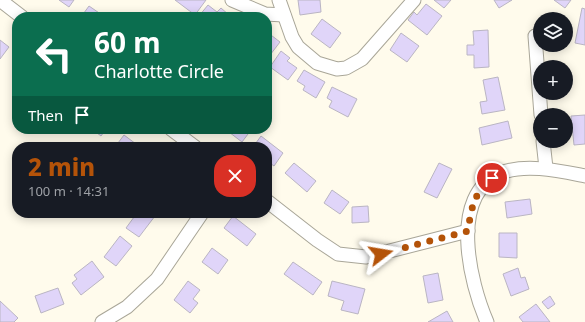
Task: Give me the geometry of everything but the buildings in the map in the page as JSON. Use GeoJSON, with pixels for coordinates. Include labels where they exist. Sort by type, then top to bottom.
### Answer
{"type":"FeatureCollection","features":[{"type":"Feature","properties":{"kind":"street"},"geometry":{"type":"LineString","coordinates":[[0,0],[16,12]]}},
{"type":"Feature","properties":{"kind":"street"},"geometry":{"type":"LineString","coordinates":[[232,0],[260,12]]}},
{"type":"Feature","properties":{"kind":"street"},"geometry":{"type":"LineString","coordinates":[[279,0],[292,37],[306,56],[327,67],[346,68],[362,59],[414,0]]}},
{"type":"Feature","properties":{"kind":"street"},"geometry":{"type":"LineString","coordinates":[[272,14],[284,15]]}},
{"type":"Feature","properties":{"kind":"street"},"geometry":{"type":"LineString","coordinates":[[536,52],[540,108]]}},
{"type":"Feature","properties":{"kind":"street"},"geometry":{"type":"LineString","coordinates":[[178,134],[189,142]]}},
{"type":"Feature","properties":{"kind":"street"},"geometry":{"type":"LineString","coordinates":[[544,148],[546,168]]}},
{"type":"Feature","properties":{"kind":"street"},"geometry":{"type":"LineString","coordinates":[[487,322],[475,288],[469,265],[468,231],[473,204],[479,190],[487,181],[502,173],[546,168],[585,176]]}},
{"type":"Feature","properties":{"kind":"street"},"geometry":{"type":"LineString","coordinates":[[272,205],[317,240],[338,254],[366,257],[468,231]]}},
{"type":"Feature","properties":{"kind":"street"},"geometry":{"type":"LineString","coordinates":[[102,322],[127,307],[157,279],[199,218]]}},
{"type":"Feature","properties":{"kind":"route"},"geometry":{"type":"LineString","coordinates":[[381,254],[468,231],[470,215],[476,195],[483,185],[492,178]]}}]}
